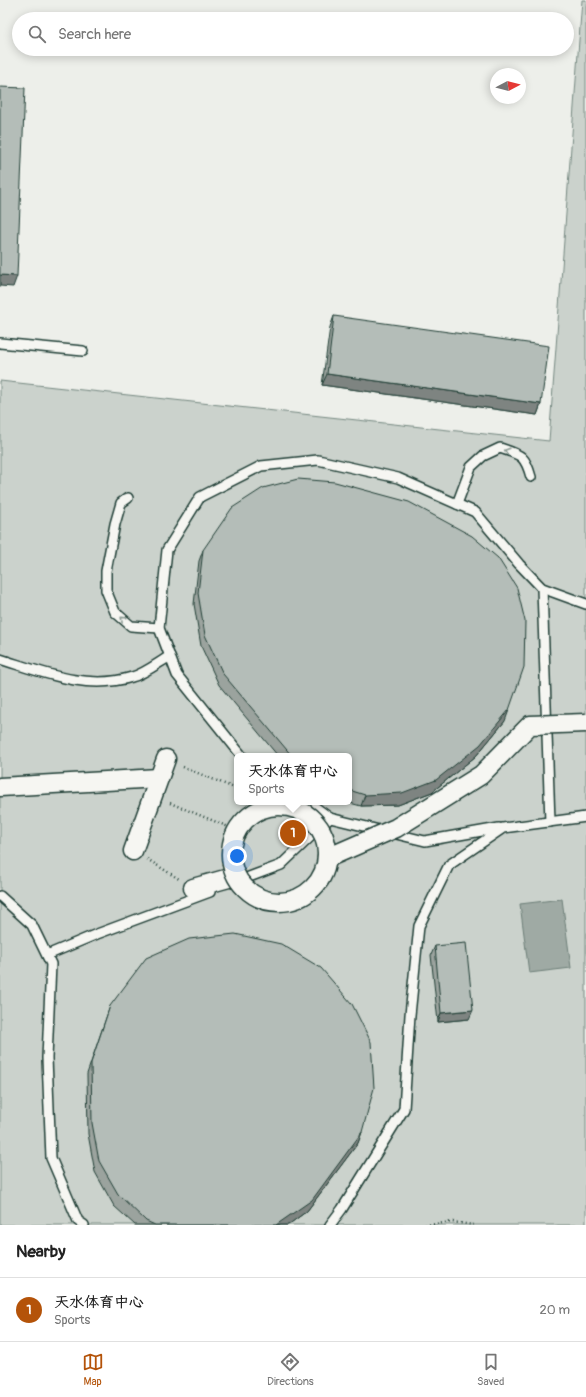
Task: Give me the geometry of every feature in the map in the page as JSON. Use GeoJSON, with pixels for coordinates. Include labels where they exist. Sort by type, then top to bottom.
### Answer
{"type":"FeatureCollection","features":[{"type":"Feature","properties":{"kind":"street"},"geometry":{"type":"LineString","coordinates":[[327,858],[396,828],[481,775],[530,725],[586,723]]}},
{"type":"Feature","properties":{"kind":"street"},"geometry":{"type":"LineString","coordinates":[[133,851],[166,760]]}},
{"type":"Feature","properties":{"kind":"street"},"geometry":{"type":"LineString","coordinates":[[0,787],[159,778]]}},
{"type":"Feature","properties":{"kind":"street"},"geometry":{"type":"LineString","coordinates":[[268,805],[246,817],[236,830],[231,846],[231,861],[236,876],[245,889],[258,898],[273,902],[289,902],[303,896],[315,886],[324,873],[327,858],[326,841],[319,826],[307,814],[293,807],[283,805]]}},
{"type":"Feature","properties":{"kind":"street"},"geometry":{"type":"LineString","coordinates":[[193,888],[236,876]]}},
{"type":"Feature","properties":{"kind":"lane"},"geometry":{"type":"LineString","coordinates":[[0,343],[83,351]]}},
{"type":"Feature","properties":{"kind":"lane"},"geometry":{"type":"LineString","coordinates":[[457,504],[471,467],[483,456],[500,448],[519,454],[527,465],[531,477]]}},
{"type":"Feature","properties":{"kind":"lane"},"geometry":{"type":"LineString","coordinates":[[240,753],[176,675],[159,628],[167,550],[200,497],[261,466],[318,460],[398,478],[475,512],[542,588],[586,604]]}},
{"type":"Feature","properties":{"kind":"lane"},"geometry":{"type":"LineString","coordinates":[[128,498],[121,503],[115,524],[106,571],[106,590],[114,612],[131,626],[159,628]]}},
{"type":"Feature","properties":{"kind":"lane"},"geometry":{"type":"LineString","coordinates":[[542,588],[550,822]]}},
{"type":"Feature","properties":{"kind":"lane"},"geometry":{"type":"LineString","coordinates":[[0,659],[54,676],[85,683],[110,682],[133,677],[170,656]]}},
{"type":"Feature","properties":{"kind":"lane"},"geometry":{"type":"LineString","coordinates":[[312,805],[330,818],[426,841],[502,828],[586,818]]}},
{"type":"Feature","properties":{"kind":"lane"},"geometry":{"type":"LineString","coordinates":[[47,955],[97,934],[281,865],[330,818]]}},
{"type":"Feature","properties":{"kind":"lane"},"geometry":{"type":"LineString","coordinates":[[330,1225],[342,1209],[404,1109],[410,1015],[419,926],[449,865],[502,828]]}},
{"type":"Feature","properties":{"kind":"lane"},"geometry":{"type":"LineString","coordinates":[[0,896],[32,925],[51,964],[47,1058],[51,1158],[78,1221],[84,1225]]}},
{"type":"Feature","properties":{"kind":"path"},"geometry":{"type":"LineString","coordinates":[[166,760],[234,788]]}},
{"type":"Feature","properties":{"kind":"path"},"geometry":{"type":"LineString","coordinates":[[153,796],[236,830]]}},
{"type":"Feature","properties":{"kind":"path"},"geometry":{"type":"LineString","coordinates":[[133,851],[193,888]]}},
{"type":"Feature","properties":{"kind":"path"},"geometry":{"type":"LineString","coordinates":[[425,1225],[452,1222],[474,1225]]}},
{"type":"Feature","properties":{"kind":"shaded area"},"geometry":{"type":"Polygon","coordinates":[[[582,0],[586,0],[586,1225],[0,1225],[0,381],[549,441],[582,0]]]}},
{"type":"Feature","properties":{"kind":"shaded area"},"geometry":{"type":"Polygon","coordinates":[[[562,899],[571,968],[529,973],[520,904],[562,899]]]}},
{"type":"Feature","properties":{"kind":"building"},"geometry":{"type":"Polygon","coordinates":[[[0,87],[25,88],[17,276],[0,275],[0,87]]]}},
{"type":"Feature","properties":{"kind":"building"},"geometry":{"type":"Polygon","coordinates":[[[334,316],[549,346],[541,404],[327,374],[334,316]]]}},
{"type":"Feature","properties":{"kind":"building"},"geometry":{"type":"Polygon","coordinates":[[[298,479],[335,482],[409,502],[472,536],[498,558],[517,588],[525,621],[524,667],[509,710],[480,745],[436,780],[402,793],[365,795],[352,791],[352,753],[289,753],[223,674],[205,635],[198,593],[203,550],[232,508],[263,488],[298,479]]]}},
{"type":"Feature","properties":{"kind":"building"},"geometry":{"type":"Polygon","coordinates":[[[235,934],[281,944],[321,968],[352,1004],[371,1042],[374,1088],[362,1132],[312,1200],[276,1225],[155,1225],[146,1221],[118,1194],[99,1161],[92,1123],[91,1063],[110,1006],[146,958],[189,939],[235,934]]]}},
{"type":"Feature","properties":{"kind":"building"},"geometry":{"type":"Polygon","coordinates":[[[466,943],[473,1010],[441,1013],[435,946],[466,943]]]}},
{"type":"Feature","properties":{"kind":"place","name":"天水体育中心"},"geometry":{"type":"Point","coordinates":[293,833]}}]}
